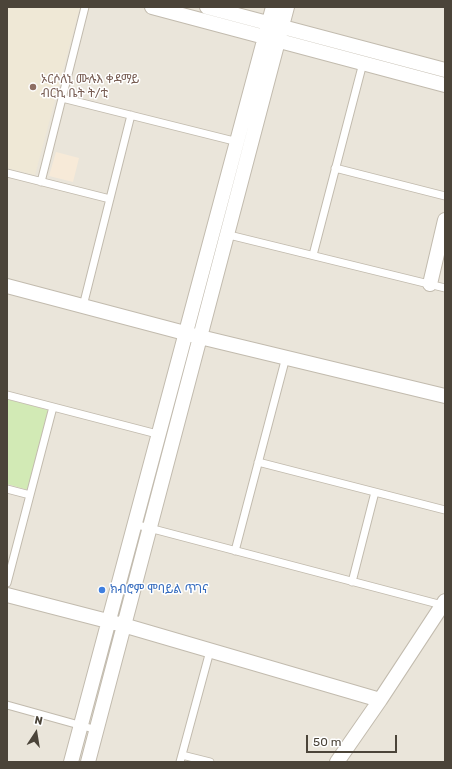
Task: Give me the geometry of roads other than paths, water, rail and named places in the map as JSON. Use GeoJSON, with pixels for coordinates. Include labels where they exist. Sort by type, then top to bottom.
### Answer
{"type":"FeatureCollection","features":[{"type":"Feature","properties":{"kind":"street"},"geometry":{"type":"LineString","coordinates":[[88,762],[278,40],[272,29],[207,7]]}},
{"type":"Feature","properties":{"kind":"street"},"geometry":{"type":"LineString","coordinates":[[71,762],[236,142],[272,29],[273,7]]}},
{"type":"Feature","properties":{"kind":"street"},"geometry":{"type":"LineString","coordinates":[[272,29],[287,7]]}},
{"type":"Feature","properties":{"kind":"street"},"geometry":{"type":"LineString","coordinates":[[157,8],[272,29],[445,70]]}},
{"type":"Feature","properties":{"kind":"street"},"geometry":{"type":"LineString","coordinates":[[278,40],[445,85]]}},
{"type":"Feature","properties":{"kind":"street"},"geometry":{"type":"LineString","coordinates":[[430,284],[445,220]]}},
{"type":"Feature","properties":{"kind":"street"},"geometry":{"type":"LineString","coordinates":[[7,286],[200,337],[445,396]]}},
{"type":"Feature","properties":{"kind":"street"},"geometry":{"type":"LineString","coordinates":[[7,595],[123,625],[380,700]]}},
{"type":"Feature","properties":{"kind":"street"},"geometry":{"type":"LineString","coordinates":[[337,762],[380,700],[443,603]]}},
{"type":"Feature","properties":{"kind":"lane"},"geometry":{"type":"LineString","coordinates":[[41,182],[85,7]]}},
{"type":"Feature","properties":{"kind":"lane"},"geometry":{"type":"LineString","coordinates":[[313,255],[363,63]]}},
{"type":"Feature","properties":{"kind":"lane"},"geometry":{"type":"LineString","coordinates":[[62,98],[251,145]]}},
{"type":"Feature","properties":{"kind":"lane"},"geometry":{"type":"LineString","coordinates":[[83,306],[131,115]]}},
{"type":"Feature","properties":{"kind":"lane"},"geometry":{"type":"LineString","coordinates":[[335,168],[445,196]]}},
{"type":"Feature","properties":{"kind":"lane"},"geometry":{"type":"LineString","coordinates":[[7,173],[110,199]]}},
{"type":"Feature","properties":{"kind":"lane"},"geometry":{"type":"LineString","coordinates":[[213,231],[445,288]]}},
{"type":"Feature","properties":{"kind":"lane"},"geometry":{"type":"LineString","coordinates":[[235,551],[286,357]]}},
{"type":"Feature","properties":{"kind":"lane"},"geometry":{"type":"LineString","coordinates":[[7,395],[173,438]]}},
{"type":"Feature","properties":{"kind":"lane"},"geometry":{"type":"LineString","coordinates":[[7,583],[53,407]]}},
{"type":"Feature","properties":{"kind":"lane"},"geometry":{"type":"LineString","coordinates":[[258,462],[445,510]]}},
{"type":"Feature","properties":{"kind":"lane"},"geometry":{"type":"LineString","coordinates":[[7,489],[30,495]]}},
{"type":"Feature","properties":{"kind":"lane"},"geometry":{"type":"LineString","coordinates":[[352,582],[375,492]]}},
{"type":"Feature","properties":{"kind":"lane"},"geometry":{"type":"LineString","coordinates":[[134,524],[352,582],[443,603]]}},
{"type":"Feature","properties":{"kind":"lane"},"geometry":{"type":"LineString","coordinates":[[210,651],[181,758],[210,762]]}},
{"type":"Feature","properties":{"kind":"lane"},"geometry":{"type":"LineString","coordinates":[[7,705],[97,730]]}},
{"type":"Feature","properties":{"kind":"place","name":"ኦርሶለኒ ሙሉእ ቀዳማይ ብርኪ ቤት ት/ቲ"},"geometry":{"type":"Point","coordinates":[33,87]}},
{"type":"Feature","properties":{"kind":"place","name":"ክብሮም ሞባይል ጥገና"},"geometry":{"type":"Point","coordinates":[102,590]}}]}
